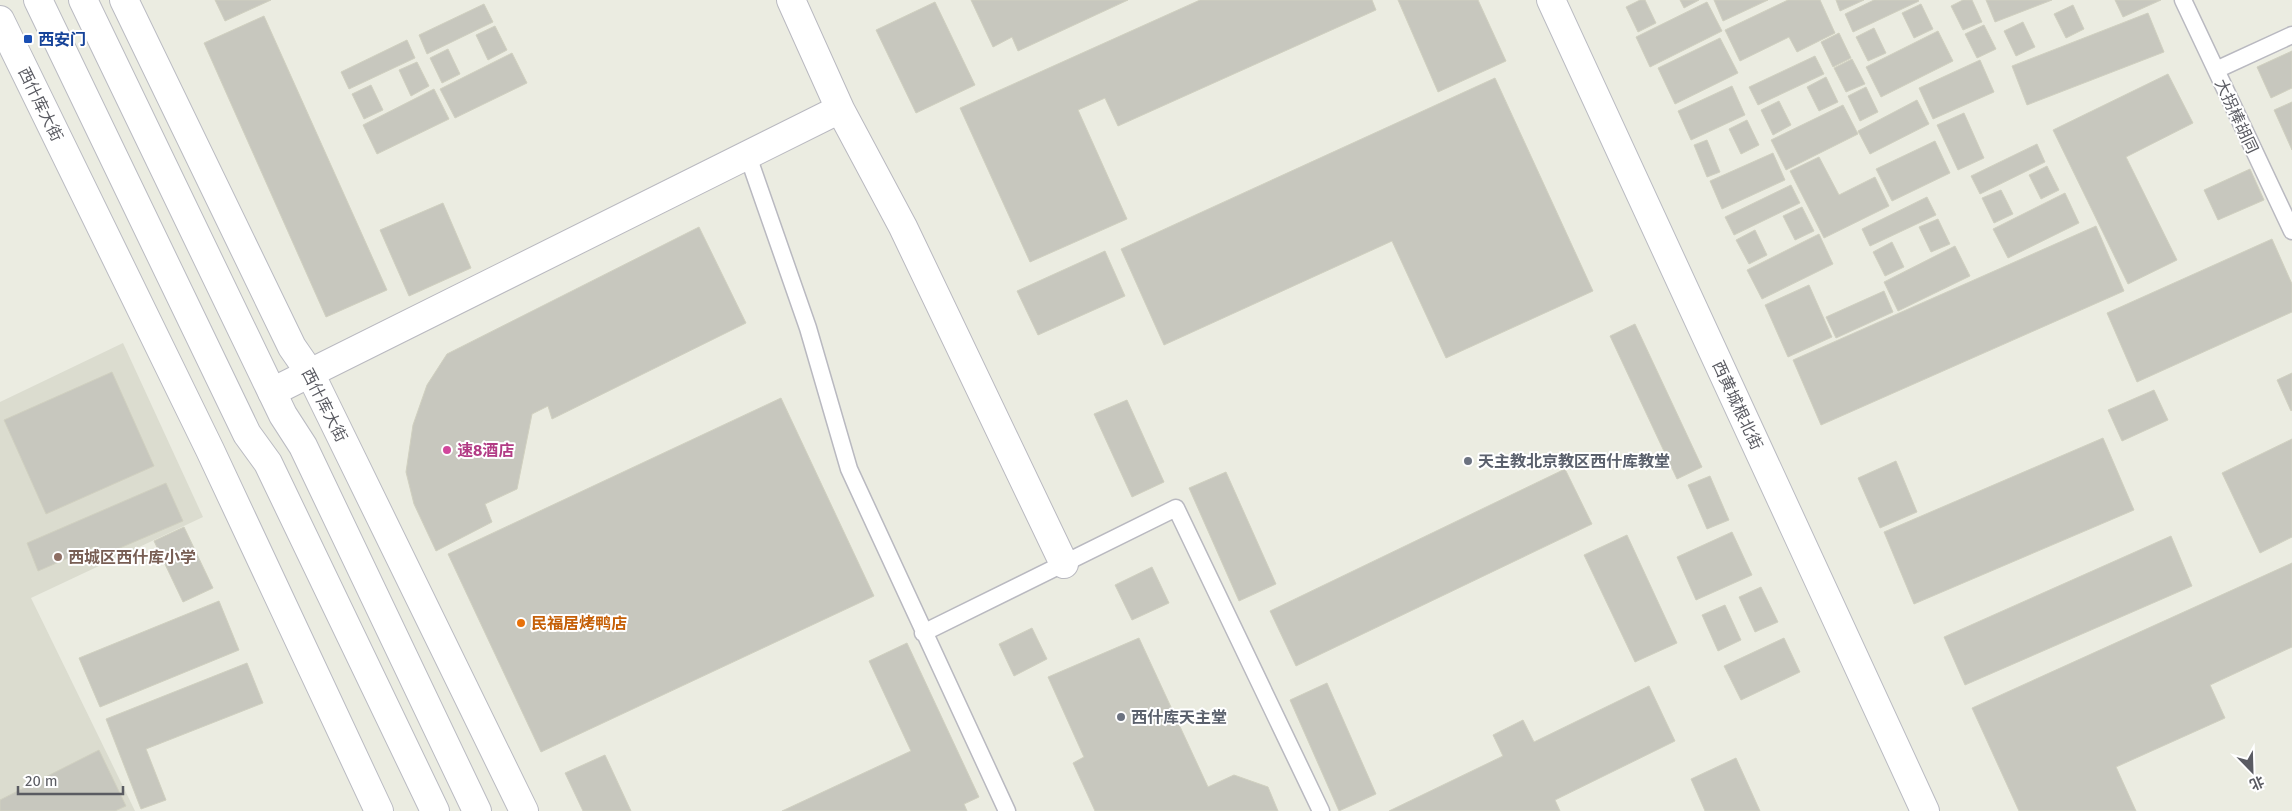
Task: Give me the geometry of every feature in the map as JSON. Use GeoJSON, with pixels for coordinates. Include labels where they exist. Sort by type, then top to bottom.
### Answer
{"type":"FeatureCollection","features":[{"type":"Feature","properties":{"kind":"street"},"geometry":{"type":"LineString","coordinates":[[38,0],[247,434],[268,463],[435,811]]}},
{"type":"Feature","properties":{"kind":"street"},"geometry":{"type":"LineString","coordinates":[[83,0],[272,392],[303,446],[477,811]]}},
{"type":"Feature","properties":{"kind":"street","name":"西什库大街"},"geometry":{"type":"LineString","coordinates":[[124,0],[292,347],[310,373],[524,811]]}},
{"type":"Feature","properties":{"kind":"street"},"geometry":{"type":"LineString","coordinates":[[791,0],[840,110],[903,227],[1064,564]]}},
{"type":"Feature","properties":{"kind":"street","name":"西黄城根北街"},"geometry":{"type":"LineString","coordinates":[[1551,0],[1925,811]]}},
{"type":"Feature","properties":{"kind":"street","name":"西什库大街"},"geometry":{"type":"LineString","coordinates":[[0,20],[210,450],[378,811]]}},
{"type":"Feature","properties":{"kind":"street"},"geometry":{"type":"LineString","coordinates":[[272,392],[840,110]]}},
{"type":"Feature","properties":{"kind":"lane","name":"大拐棒胡同"},"geometry":{"type":"LineString","coordinates":[[2183,0],[2216,70],[2285,199],[2292,231]]}},
{"type":"Feature","properties":{"kind":"lane"},"geometry":{"type":"LineString","coordinates":[[2216,70],[2292,35]]}},
{"type":"Feature","properties":{"kind":"lane"},"geometry":{"type":"LineString","coordinates":[[748,156],[808,328],[849,469],[923,633],[1007,811]]}},
{"type":"Feature","properties":{"kind":"lane"},"geometry":{"type":"LineString","coordinates":[[923,633],[1176,508],[1321,811]]}},
{"type":"Feature","properties":{"kind":"shaded area","name":"西城区西什库小学"},"geometry":{"type":"Polygon","coordinates":[[[123,343],[203,517],[31,598],[135,811],[0,811],[0,402],[123,343]]]}},
{"type":"Feature","properties":{"kind":"building"},"geometry":{"type":"Polygon","coordinates":[[[215,0],[271,0],[225,21],[215,0]]]}},
{"type":"Feature","properties":{"kind":"building"},"geometry":{"type":"Polygon","coordinates":[[[971,0],[1128,0],[1018,51],[1012,37],[993,47],[971,0]]]}},
{"type":"Feature","properties":{"kind":"building"},"geometry":{"type":"Polygon","coordinates":[[[1200,0],[1372,0],[1376,10],[1118,126],[1105,98],[1078,110],[1127,219],[1030,262],[960,108],[1200,0]]]}},
{"type":"Feature","properties":{"kind":"building"},"geometry":{"type":"Polygon","coordinates":[[[1398,0],[1478,0],[1506,61],[1438,92],[1398,0]]]}},
{"type":"Feature","properties":{"kind":"building"},"geometry":{"type":"Polygon","coordinates":[[[1640,0],[1645,0],[1656,23],[1638,32],[1626,7],[1640,0]]]}},
{"type":"Feature","properties":{"kind":"building"},"geometry":{"type":"Polygon","coordinates":[[[1680,0],[1699,0],[1684,8],[1680,0]]]}},
{"type":"Feature","properties":{"kind":"building"},"geometry":{"type":"Polygon","coordinates":[[[1714,0],[1768,0],[1723,21],[1714,0]]]}},
{"type":"Feature","properties":{"kind":"building"},"geometry":{"type":"Polygon","coordinates":[[[1788,0],[1820,0],[1835,33],[1797,52],[1789,37],[1740,61],[1725,30],[1788,0]]]}},
{"type":"Feature","properties":{"kind":"building"},"geometry":{"type":"Polygon","coordinates":[[[1836,0],[1864,0],[1840,11],[1836,0]]]}},
{"type":"Feature","properties":{"kind":"building"},"geometry":{"type":"Polygon","coordinates":[[[1874,0],[1919,1],[1853,32],[1845,14],[1874,0]]]}},
{"type":"Feature","properties":{"kind":"building"},"geometry":{"type":"Polygon","coordinates":[[[1963,0],[1972,0],[1982,22],[1963,30],[1951,6],[1963,0]]]}},
{"type":"Feature","properties":{"kind":"building"},"geometry":{"type":"Polygon","coordinates":[[[1986,0],[2052,0],[1995,22],[1986,0]]]}},
{"type":"Feature","properties":{"kind":"building"},"geometry":{"type":"Polygon","coordinates":[[[2115,0],[2161,0],[2123,17],[2115,0]]]}},
{"type":"Feature","properties":{"kind":"building"},"geometry":{"type":"Polygon","coordinates":[[[935,2],[975,85],[916,113],[876,30],[935,2]]]}},
{"type":"Feature","properties":{"kind":"building"},"geometry":{"type":"Polygon","coordinates":[[[1707,2],[1722,31],[1650,67],[1636,37],[1707,2]]]}},
{"type":"Feature","properties":{"kind":"building"},"geometry":{"type":"Polygon","coordinates":[[[484,4],[493,22],[427,54],[419,35],[484,4]]]}},
{"type":"Feature","properties":{"kind":"building"},"geometry":{"type":"Polygon","coordinates":[[[1921,4],[1933,29],[1914,38],[1902,13],[1921,4]]]}},
{"type":"Feature","properties":{"kind":"building"},"geometry":{"type":"Polygon","coordinates":[[[2073,5],[2084,29],[2066,38],[2054,14],[2073,5]]]}},
{"type":"Feature","properties":{"kind":"building"},"geometry":{"type":"Polygon","coordinates":[[[2148,13],[2164,52],[2027,105],[2012,66],[2148,13]]]}},
{"type":"Feature","properties":{"kind":"building"},"geometry":{"type":"Polygon","coordinates":[[[264,16],[387,290],[326,317],[204,43],[264,16]]]}},
{"type":"Feature","properties":{"kind":"building"},"geometry":{"type":"Polygon","coordinates":[[[2023,22],[2035,47],[2016,56],[2004,31],[2023,22]]]}},
{"type":"Feature","properties":{"kind":"building"},"geometry":{"type":"Polygon","coordinates":[[[1984,25],[1996,49],[1977,58],[1965,34],[1984,25]]]}},
{"type":"Feature","properties":{"kind":"building"},"geometry":{"type":"Polygon","coordinates":[[[495,26],[507,50],[488,60],[476,35],[495,26]]]}},
{"type":"Feature","properties":{"kind":"building"},"geometry":{"type":"Polygon","coordinates":[[[1874,28],[1886,53],[1868,61],[1856,37],[1874,28]]]}},
{"type":"Feature","properties":{"kind":"building"},"geometry":{"type":"Polygon","coordinates":[[[1938,31],[1953,61],[1881,97],[1866,67],[1938,31]]]}},
{"type":"Feature","properties":{"kind":"building"},"geometry":{"type":"Polygon","coordinates":[[[1839,33],[1851,58],[1833,67],[1821,42],[1839,33]]]}},
{"type":"Feature","properties":{"kind":"building"},"geometry":{"type":"Polygon","coordinates":[[[1720,38],[1738,73],[1675,104],[1658,68],[1720,38]]]}},
{"type":"Feature","properties":{"kind":"building"},"geometry":{"type":"Polygon","coordinates":[[[407,40],[415,58],[349,89],[341,72],[407,40]]]}},
{"type":"Feature","properties":{"kind":"building"},"geometry":{"type":"Polygon","coordinates":[[[448,49],[460,74],[442,83],[430,58],[448,49]]]}},
{"type":"Feature","properties":{"kind":"building"},"geometry":{"type":"Polygon","coordinates":[[[2292,51],[2292,88],[2271,98],[2257,67],[2292,51]]]}},
{"type":"Feature","properties":{"kind":"building"},"geometry":{"type":"Polygon","coordinates":[[[512,53],[527,83],[455,118],[440,89],[512,53]]]}},
{"type":"Feature","properties":{"kind":"building"},"geometry":{"type":"Polygon","coordinates":[[[1815,56],[1824,74],[1758,105],[1749,87],[1815,56]]]}},
{"type":"Feature","properties":{"kind":"building"},"geometry":{"type":"Polygon","coordinates":[[[1852,59],[1865,84],[1846,92],[1834,68],[1852,59]]]}},
{"type":"Feature","properties":{"kind":"building"},"geometry":{"type":"Polygon","coordinates":[[[1980,60],[1994,92],[1933,119],[1919,88],[1980,60]]]}},
{"type":"Feature","properties":{"kind":"building"},"geometry":{"type":"Polygon","coordinates":[[[417,62],[429,86],[411,96],[399,70],[417,62]]]}},
{"type":"Feature","properties":{"kind":"building"},"geometry":{"type":"Polygon","coordinates":[[[2168,74],[2193,123],[2126,157],[2177,260],[2128,284],[2053,130],[2168,74]]]}},
{"type":"Feature","properties":{"kind":"building"},"geometry":{"type":"Polygon","coordinates":[[[1826,77],[1838,102],[1819,111],[1807,87],[1826,77]]]}},
{"type":"Feature","properties":{"kind":"building"},"geometry":{"type":"Polygon","coordinates":[[[1495,78],[1593,291],[1446,358],[1392,241],[1164,345],[1121,249],[1495,78]]]}},
{"type":"Feature","properties":{"kind":"building"},"geometry":{"type":"Polygon","coordinates":[[[371,85],[383,110],[364,119],[352,94],[371,85]]]}},
{"type":"Feature","properties":{"kind":"building"},"geometry":{"type":"Polygon","coordinates":[[[1732,86],[1745,115],[1691,140],[1678,111],[1732,86]]]}},
{"type":"Feature","properties":{"kind":"building"},"geometry":{"type":"Polygon","coordinates":[[[1866,87],[1878,112],[1860,121],[1848,96],[1866,87]]]}},
{"type":"Feature","properties":{"kind":"building"},"geometry":{"type":"Polygon","coordinates":[[[434,89],[449,119],[377,154],[363,125],[434,89]]]}},
{"type":"Feature","properties":{"kind":"building"},"geometry":{"type":"Polygon","coordinates":[[[1917,100],[1929,124],[1870,154],[1858,131],[1917,100]]]}},
{"type":"Feature","properties":{"kind":"building"},"geometry":{"type":"Polygon","coordinates":[[[1779,101],[1791,125],[1773,135],[1761,110],[1779,101]]]}},
{"type":"Feature","properties":{"kind":"building"},"geometry":{"type":"Polygon","coordinates":[[[2292,102],[2292,150],[2274,110],[2292,102]]]}},
{"type":"Feature","properties":{"kind":"building"},"geometry":{"type":"Polygon","coordinates":[[[1843,105],[1858,134],[1786,170],[1771,140],[1843,105]]]}},
{"type":"Feature","properties":{"kind":"building"},"geometry":{"type":"Polygon","coordinates":[[[1964,113],[1984,158],[1958,170],[1937,125],[1964,113]]]}},
{"type":"Feature","properties":{"kind":"building"},"geometry":{"type":"Polygon","coordinates":[[[1747,120],[1759,145],[1741,154],[1729,129],[1747,120]]]}},
{"type":"Feature","properties":{"kind":"building"},"geometry":{"type":"Polygon","coordinates":[[[1707,140],[1720,172],[1707,177],[1694,145],[1707,140]]]}},
{"type":"Feature","properties":{"kind":"building"},"geometry":{"type":"Polygon","coordinates":[[[1935,141],[1950,173],[1892,201],[1876,169],[1935,141]]]}},
{"type":"Feature","properties":{"kind":"building"},"geometry":{"type":"Polygon","coordinates":[[[2037,144],[2045,162],[1980,194],[1971,176],[2037,144]]]}},
{"type":"Feature","properties":{"kind":"building"},"geometry":{"type":"Polygon","coordinates":[[[1773,153],[1785,180],[1722,209],[1710,181],[1773,153]]]}},
{"type":"Feature","properties":{"kind":"building"},"geometry":{"type":"Polygon","coordinates":[[[1819,157],[1839,195],[1875,177],[1889,206],[1824,238],[1790,171],[1819,157]]]}},
{"type":"Feature","properties":{"kind":"building"},"geometry":{"type":"Polygon","coordinates":[[[2047,166],[2059,190],[2041,199],[2029,175],[2047,166]]]}},
{"type":"Feature","properties":{"kind":"building"},"geometry":{"type":"Polygon","coordinates":[[[2250,169],[2264,200],[2218,220],[2204,190],[2250,169]]]}},
{"type":"Feature","properties":{"kind":"building"},"geometry":{"type":"Polygon","coordinates":[[[1791,185],[1800,203],[1734,235],[1725,217],[1791,185]]]}},
{"type":"Feature","properties":{"kind":"building"},"geometry":{"type":"Polygon","coordinates":[[[2001,190],[2013,214],[1994,223],[1982,198],[2001,190]]]}},
{"type":"Feature","properties":{"kind":"building"},"geometry":{"type":"Polygon","coordinates":[[[2065,193],[2079,223],[2008,258],[1993,229],[2065,193]]]}},
{"type":"Feature","properties":{"kind":"building"},"geometry":{"type":"Polygon","coordinates":[[[1927,197],[1936,215],[1870,246],[1862,229],[1927,197]]]}},
{"type":"Feature","properties":{"kind":"building"},"geometry":{"type":"Polygon","coordinates":[[[443,203],[471,268],[409,296],[380,230],[443,203]]]}},
{"type":"Feature","properties":{"kind":"building"},"geometry":{"type":"Polygon","coordinates":[[[1802,207],[1814,231],[1795,240],[1783,216],[1802,207]]]}},
{"type":"Feature","properties":{"kind":"building"},"geometry":{"type":"Polygon","coordinates":[[[1938,219],[1950,244],[1931,252],[1919,227],[1938,219]]]}},
{"type":"Feature","properties":{"kind":"building"},"geometry":{"type":"Polygon","coordinates":[[[2096,226],[2124,291],[1821,425],[1793,360],[2096,226]]]}},
{"type":"Feature","properties":{"kind":"building"},"geometry":{"type":"Polygon","coordinates":[[[699,227],[746,323],[552,419],[548,406],[532,414],[517,489],[485,504],[492,522],[436,551],[414,504],[406,472],[413,425],[427,385],[447,354],[699,227]]]}},
{"type":"Feature","properties":{"kind":"building"},"geometry":{"type":"Polygon","coordinates":[[[1755,230],[1767,255],[1749,264],[1736,240],[1755,230]]]}},
{"type":"Feature","properties":{"kind":"building"},"geometry":{"type":"Polygon","coordinates":[[[1819,234],[1833,264],[1762,299],[1747,270],[1819,234]]]}},
{"type":"Feature","properties":{"kind":"building"},"geometry":{"type":"Polygon","coordinates":[[[2272,239],[2292,284],[2292,312],[2137,382],[2107,313],[2272,239]]]}},
{"type":"Feature","properties":{"kind":"building"},"geometry":{"type":"Polygon","coordinates":[[[1892,242],[1904,267],[1885,276],[1873,252],[1892,242]]]}},
{"type":"Feature","properties":{"kind":"building"},"geometry":{"type":"Polygon","coordinates":[[[1955,246],[1970,276],[1898,311],[1884,282],[1955,246]]]}},
{"type":"Feature","properties":{"kind":"building"},"geometry":{"type":"Polygon","coordinates":[[[1105,251],[1125,296],[1038,335],[1017,291],[1105,251]]]}},
{"type":"Feature","properties":{"kind":"building"},"geometry":{"type":"Polygon","coordinates":[[[1809,285],[1832,337],[1788,357],[1765,305],[1809,285]]]}},
{"type":"Feature","properties":{"kind":"building"},"geometry":{"type":"Polygon","coordinates":[[[1884,291],[1893,312],[1836,338],[1826,317],[1884,291]]]}},
{"type":"Feature","properties":{"kind":"building"},"geometry":{"type":"Polygon","coordinates":[[[1635,324],[1702,467],[1677,479],[1610,336],[1635,324]]]}},
{"type":"Feature","properties":{"kind":"building"},"geometry":{"type":"Polygon","coordinates":[[[112,372],[154,466],[46,514],[4,420],[112,372]]]}},
{"type":"Feature","properties":{"kind":"building"},"geometry":{"type":"Polygon","coordinates":[[[2292,373],[2292,410],[2291,411],[2277,380],[2292,373]]]}},
{"type":"Feature","properties":{"kind":"building"},"geometry":{"type":"Polygon","coordinates":[[[2154,390],[2168,420],[2122,441],[2108,410],[2154,390]]]}},
{"type":"Feature","properties":{"kind":"building"},"geometry":{"type":"Polygon","coordinates":[[[781,398],[874,596],[541,752],[448,554],[781,398]]]}},
{"type":"Feature","properties":{"kind":"building"},"geometry":{"type":"Polygon","coordinates":[[[1127,400],[1164,482],[1132,497],[1094,414],[1127,400]]]}},
{"type":"Feature","properties":{"kind":"building"},"geometry":{"type":"Polygon","coordinates":[[[2103,438],[2134,510],[1914,604],[1884,532],[2103,438]]]}},
{"type":"Feature","properties":{"kind":"building"},"geometry":{"type":"Polygon","coordinates":[[[2292,439],[2292,537],[2260,553],[2222,473],[2292,439]]]}},
{"type":"Feature","properties":{"kind":"building"},"geometry":{"type":"Polygon","coordinates":[[[1896,461],[1917,512],[1880,528],[1858,478],[1896,461]]]}},
{"type":"Feature","properties":{"kind":"building"},"geometry":{"type":"Polygon","coordinates":[[[1565,469],[1592,524],[1296,666],[1270,611],[1565,469]]]}},
{"type":"Feature","properties":{"kind":"building"},"geometry":{"type":"Polygon","coordinates":[[[1226,472],[1276,584],[1239,601],[1189,488],[1226,472]]]}},
{"type":"Feature","properties":{"kind":"building"},"geometry":{"type":"Polygon","coordinates":[[[1710,476],[1729,520],[1707,529],[1688,485],[1710,476]]]}},
{"type":"Feature","properties":{"kind":"building"},"geometry":{"type":"Polygon","coordinates":[[[166,483],[183,521],[101,556],[96,546],[38,571],[27,543],[166,483]]]}},
{"type":"Feature","properties":{"kind":"building"},"geometry":{"type":"Polygon","coordinates":[[[184,527],[213,588],[183,602],[154,541],[184,527]]]}},
{"type":"Feature","properties":{"kind":"building"},"geometry":{"type":"Polygon","coordinates":[[[1732,532],[1752,575],[1696,600],[1677,557],[1732,532]]]}},
{"type":"Feature","properties":{"kind":"building"},"geometry":{"type":"Polygon","coordinates":[[[1627,535],[1677,643],[1635,662],[1584,555],[1627,535]]]}},
{"type":"Feature","properties":{"kind":"building"},"geometry":{"type":"Polygon","coordinates":[[[2171,536],[2192,586],[1965,685],[1944,637],[2171,536]]]}},
{"type":"Feature","properties":{"kind":"building"},"geometry":{"type":"Polygon","coordinates":[[[2292,563],[2292,647],[2210,685],[2225,718],[2116,767],[2136,811],[2019,811],[1972,708],[2292,563]]]}},
{"type":"Feature","properties":{"kind":"building"},"geometry":{"type":"Polygon","coordinates":[[[1152,567],[1169,603],[1132,620],[1115,585],[1152,567]]]}},
{"type":"Feature","properties":{"kind":"building"},"geometry":{"type":"Polygon","coordinates":[[[1761,587],[1778,622],[1755,632],[1739,597],[1761,587]]]}},
{"type":"Feature","properties":{"kind":"building"},"geometry":{"type":"Polygon","coordinates":[[[219,601],[239,650],[100,707],[79,658],[219,601]]]}},
{"type":"Feature","properties":{"kind":"building"},"geometry":{"type":"Polygon","coordinates":[[[1725,605],[1741,640],[1718,651],[1702,615],[1725,605]]]}},
{"type":"Feature","properties":{"kind":"building"},"geometry":{"type":"Polygon","coordinates":[[[1032,628],[1047,659],[1014,676],[999,644],[1032,628]]]}},
{"type":"Feature","properties":{"kind":"building","name":"西什库天主堂"},"geometry":{"type":"Polygon","coordinates":[[[1139,638],[1208,787],[1234,775],[1268,787],[1278,811],[1095,811],[1073,763],[1084,757],[1048,677],[1139,638]]]}},
{"type":"Feature","properties":{"kind":"building"},"geometry":{"type":"Polygon","coordinates":[[[1784,638],[1800,672],[1741,700],[1724,666],[1784,638]]]}},
{"type":"Feature","properties":{"kind":"building"},"geometry":{"type":"Polygon","coordinates":[[[907,643],[979,797],[964,804],[967,811],[782,811],[911,751],[869,661],[907,643]]]}},
{"type":"Feature","properties":{"kind":"building"},"geometry":{"type":"Polygon","coordinates":[[[247,663],[263,703],[146,749],[166,800],[141,809],[106,719],[247,663]]]}},
{"type":"Feature","properties":{"kind":"building"},"geometry":{"type":"Polygon","coordinates":[[[1327,683],[1376,794],[1339,811],[1290,700],[1327,683]]]}},
{"type":"Feature","properties":{"kind":"building"},"geometry":{"type":"Polygon","coordinates":[[[1649,686],[1675,741],[1555,800],[1560,811],[1389,811],[1503,756],[1493,735],[1523,720],[1534,742],[1649,686]]]}},
{"type":"Feature","properties":{"kind":"building"},"geometry":{"type":"Polygon","coordinates":[[[99,750],[126,806],[115,811],[0,811],[0,800],[99,750]]]}},
{"type":"Feature","properties":{"kind":"building"},"geometry":{"type":"Polygon","coordinates":[[[605,755],[631,811],[583,811],[565,773],[605,755]]]}},
{"type":"Feature","properties":{"kind":"building"},"geometry":{"type":"Polygon","coordinates":[[[1736,758],[1760,811],[1705,811],[1691,779],[1736,758]]]}},
{"type":"Feature","properties":{"kind":"place","name":"西安门"},"geometry":{"type":"Point","coordinates":[28,39]}},
{"type":"Feature","properties":{"kind":"place","name":"速8酒店"},"geometry":{"type":"Point","coordinates":[447,450]}},
{"type":"Feature","properties":{"kind":"place","name":"天主教北京教区西什库教堂"},"geometry":{"type":"Point","coordinates":[1468,461]}},
{"type":"Feature","properties":{"kind":"place","name":"西城区西什库小学"},"geometry":{"type":"Point","coordinates":[58,557]}},
{"type":"Feature","properties":{"kind":"place","name":"民福居烤鸭店"},"geometry":{"type":"Point","coordinates":[521,623]}},
{"type":"Feature","properties":{"kind":"place","name":"西什库天主堂"},"geometry":{"type":"Point","coordinates":[1121,717]}}]}
